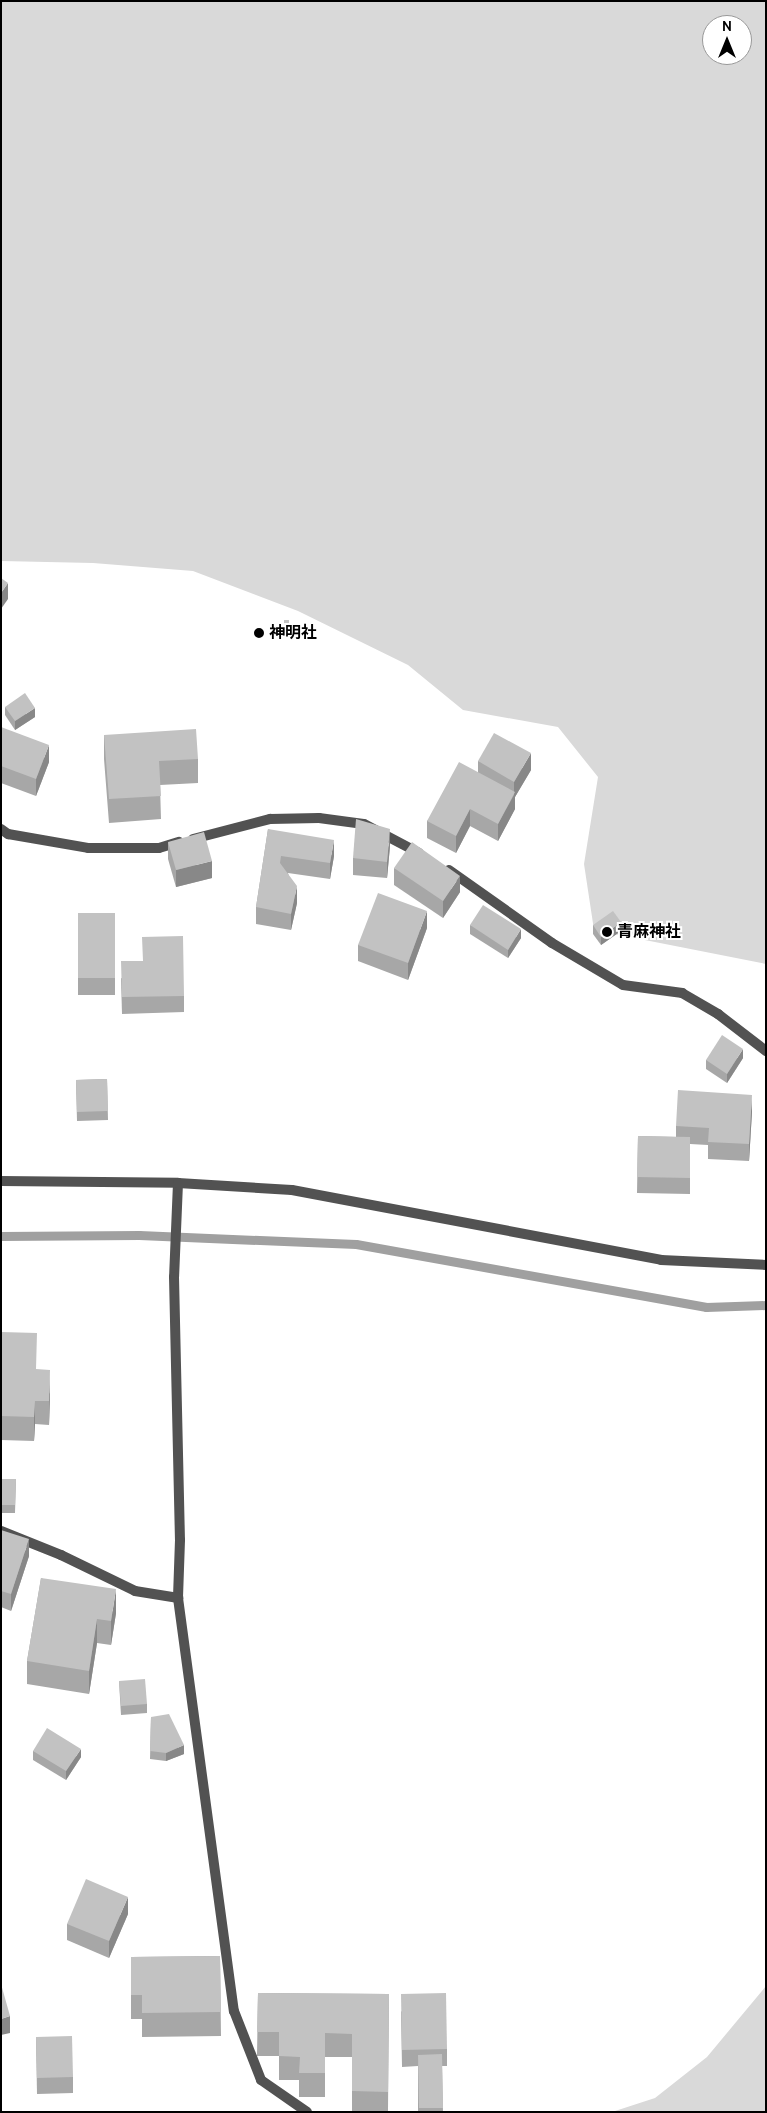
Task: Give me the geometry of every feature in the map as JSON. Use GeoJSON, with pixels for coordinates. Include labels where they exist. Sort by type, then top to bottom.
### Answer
{"type":"FeatureCollection","features":[{"type":"Feature","properties":{"kind":"street"},"geometry":{"type":"LineString","coordinates":[[1,829],[8,834],[88,848],[159,848],[270,819],[319,818],[364,824],[464,878],[552,943],[623,985],[682,993],[718,1014],[766,1051]]}},
{"type":"Feature","properties":{"kind":"street"},"geometry":{"type":"LineString","coordinates":[[1,1181],[178,1182],[292,1190],[661,1260],[766,1265]]}},
{"type":"Feature","properties":{"kind":"street"},"geometry":{"type":"LineString","coordinates":[[178,1182],[174,1277],[180,1540],[178,1598],[234,2010],[261,2080],[307,2112]]}},
{"type":"Feature","properties":{"kind":"street"},"geometry":{"type":"LineString","coordinates":[[1,1531],[61,1555],[135,1591],[178,1598]]}},
{"type":"Feature","properties":{"kind":"shaded area"},"geometry":{"type":"Polygon","coordinates":[[[1,1],[766,1],[766,964],[594,930],[584,864],[598,777],[558,727],[463,710],[408,665],[298,611],[193,571],[93,563],[1,561],[1,1]]]}},
{"type":"Feature","properties":{"kind":"shaded area"},"geometry":{"type":"Polygon","coordinates":[[[766,1986],[766,2112],[612,2112],[655,2098],[707,2057],[766,1986]]]}},
{"type":"Feature","properties":{"kind":"building"},"geometry":{"type":"Polygon","coordinates":[[[1,578],[8,583],[1,593],[1,578]]]}},
{"type":"Feature","properties":{"kind":"building"},"geometry":{"type":"Polygon","coordinates":[[[284,620],[289,620],[289,627],[284,627],[284,620]]]}},
{"type":"Feature","properties":{"kind":"building"},"geometry":{"type":"Polygon","coordinates":[[[25,693],[35,708],[15,721],[5,707],[25,693]]]}},
{"type":"Feature","properties":{"kind":"building"},"geometry":{"type":"Polygon","coordinates":[[[1,727],[49,745],[36,779],[1,766],[1,727]]]}},
{"type":"Feature","properties":{"kind":"building"},"geometry":{"type":"Polygon","coordinates":[[[196,729],[198,759],[159,761],[161,796],[109,799],[104,735],[196,729]]]}},
{"type":"Feature","properties":{"kind":"building"},"geometry":{"type":"Polygon","coordinates":[[[494,733],[531,753],[514,782],[478,761],[494,733]]]}},
{"type":"Feature","properties":{"kind":"building"},"geometry":{"type":"Polygon","coordinates":[[[459,762],[515,792],[498,824],[470,809],[456,836],[427,821],[459,762]]]}},
{"type":"Feature","properties":{"kind":"building"},"geometry":{"type":"Polygon","coordinates":[[[356,819],[390,829],[387,862],[353,858],[356,819]]]}},
{"type":"Feature","properties":{"kind":"building"},"geometry":{"type":"Polygon","coordinates":[[[268,829],[334,840],[330,863],[281,856],[280,863],[297,886],[291,914],[256,907],[268,829]]]}},
{"type":"Feature","properties":{"kind":"building"},"geometry":{"type":"Polygon","coordinates":[[[204,832],[212,861],[176,870],[168,842],[204,832]]]}},
{"type":"Feature","properties":{"kind":"building"},"geometry":{"type":"Polygon","coordinates":[[[412,842],[460,876],[443,901],[394,868],[412,842]]]}},
{"type":"Feature","properties":{"kind":"building"},"geometry":{"type":"Polygon","coordinates":[[[378,893],[427,911],[408,963],[358,945],[378,893]]]}},
{"type":"Feature","properties":{"kind":"building"},"geometry":{"type":"Polygon","coordinates":[[[483,905],[521,929],[508,950],[470,925],[483,905]]]}},
{"type":"Feature","properties":{"kind":"building"},"geometry":{"type":"Polygon","coordinates":[[[613,911],[621,922],[601,937],[593,925],[613,911]]]}},
{"type":"Feature","properties":{"kind":"building"},"geometry":{"type":"Polygon","coordinates":[[[78,913],[115,913],[115,978],[78,978],[78,913]]]}},
{"type":"Feature","properties":{"kind":"building"},"geometry":{"type":"Polygon","coordinates":[[[183,936],[184,996],[122,997],[121,961],[143,961],[142,937],[183,936]]]}},
{"type":"Feature","properties":{"kind":"building"},"geometry":{"type":"Polygon","coordinates":[[[722,1035],[743,1049],[727,1074],[706,1060],[722,1035]]]}},
{"type":"Feature","properties":{"kind":"building"},"geometry":{"type":"Polygon","coordinates":[[[107,1079],[108,1111],[77,1112],[76,1080],[107,1079]]]}},
{"type":"Feature","properties":{"kind":"building"},"geometry":{"type":"Polygon","coordinates":[[[678,1090],[752,1095],[749,1144],[708,1142],[709,1128],[676,1126],[678,1090]]]}},
{"type":"Feature","properties":{"kind":"building"},"geometry":{"type":"Polygon","coordinates":[[[638,1136],[690,1137],[690,1178],[637,1177],[638,1136]]]}},
{"type":"Feature","properties":{"kind":"building"},"geometry":{"type":"Polygon","coordinates":[[[1,1332],[37,1333],[36,1369],[50,1370],[49,1401],[35,1401],[34,1417],[1,1416],[1,1332]]]}},
{"type":"Feature","properties":{"kind":"building"},"geometry":{"type":"Polygon","coordinates":[[[1,1479],[16,1479],[15,1505],[1,1505],[1,1479]]]}},
{"type":"Feature","properties":{"kind":"building"},"geometry":{"type":"Polygon","coordinates":[[[1,1530],[29,1539],[11,1594],[1,1591],[1,1530]]]}},
{"type":"Feature","properties":{"kind":"building"},"geometry":{"type":"Polygon","coordinates":[[[41,1578],[116,1589],[111,1621],[97,1619],[89,1671],[27,1661],[41,1578]]]}},
{"type":"Feature","properties":{"kind":"building"},"geometry":{"type":"Polygon","coordinates":[[[145,1679],[147,1704],[121,1706],[119,1681],[145,1679]]]}},
{"type":"Feature","properties":{"kind":"building"},"geometry":{"type":"Polygon","coordinates":[[[169,1714],[184,1745],[166,1753],[150,1751],[151,1717],[169,1714]]]}},
{"type":"Feature","properties":{"kind":"building"},"geometry":{"type":"Polygon","coordinates":[[[47,1728],[81,1749],[66,1771],[33,1751],[47,1728]]]}},
{"type":"Feature","properties":{"kind":"building"},"geometry":{"type":"Polygon","coordinates":[[[86,1879],[128,1897],[109,1941],[67,1924],[86,1879]]]}},
{"type":"Feature","properties":{"kind":"building"},"geometry":{"type":"Polygon","coordinates":[[[220,1956],[221,2012],[142,2013],[142,1995],[131,1995],[131,1957],[220,1956]]]}},
{"type":"Feature","properties":{"kind":"building"},"geometry":{"type":"Polygon","coordinates":[[[1,1984],[10,2016],[1,2019],[1,1984]]]}},
{"type":"Feature","properties":{"kind":"building"},"geometry":{"type":"Polygon","coordinates":[[[258,1993],[389,1994],[388,2092],[352,2091],[352,2034],[325,2033],[325,2073],[299,2073],[300,2057],[279,2056],[279,2032],[257,2032],[258,1993]]]}},
{"type":"Feature","properties":{"kind":"building"},"geometry":{"type":"Polygon","coordinates":[[[446,1993],[447,2049],[402,2050],[401,1994],[446,1993]]]}},
{"type":"Feature","properties":{"kind":"building"},"geometry":{"type":"Polygon","coordinates":[[[72,2036],[73,2077],[37,2078],[36,2037],[72,2036]]]}},
{"type":"Feature","properties":{"kind":"building"},"geometry":{"type":"Polygon","coordinates":[[[442,2054],[443,2108],[419,2108],[418,2055],[442,2054]]]}},
{"type":"Feature","properties":{"kind":"waterway"},"geometry":{"type":"LineString","coordinates":[[1,1236],[139,1235],[356,1244],[706,1307],[766,1305]]}},
{"type":"Feature","properties":{"kind":"place","name":"神明社"},"geometry":{"type":"Point","coordinates":[259,633]}},
{"type":"Feature","properties":{"kind":"place","name":"青麻神社"},"geometry":{"type":"Point","coordinates":[607,932]}}]}
